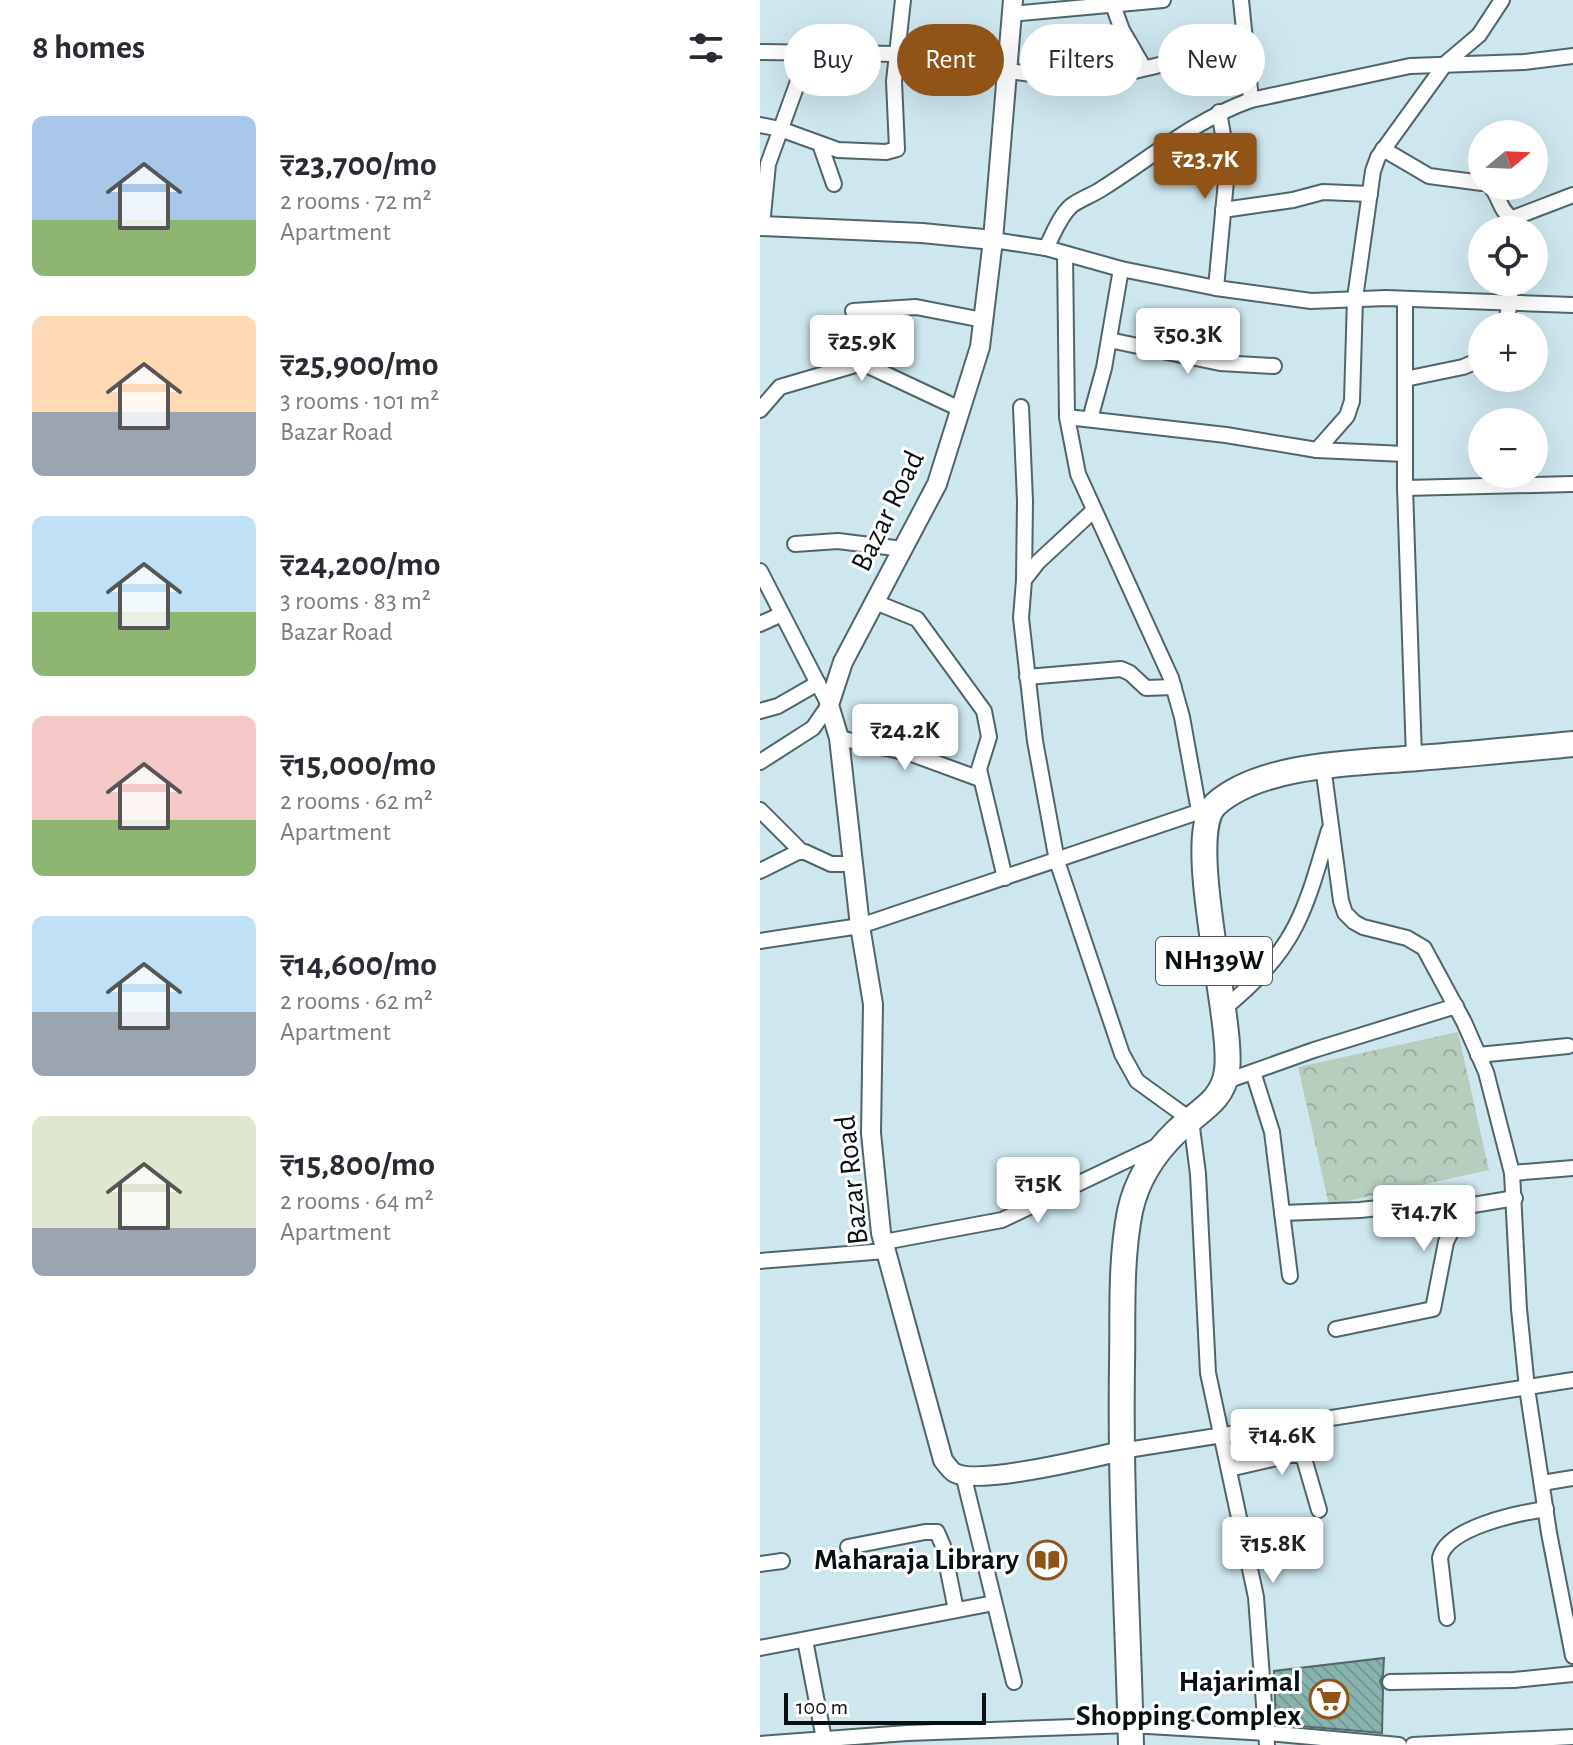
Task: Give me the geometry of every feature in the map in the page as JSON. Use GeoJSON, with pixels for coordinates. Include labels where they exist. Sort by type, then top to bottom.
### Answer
{"type":"FeatureCollection","features":[{"type":"Feature","properties":{"kind":"highway"},"geometry":{"type":"LineString","coordinates":[[1206,809],[1252,784],[1323,766],[1573,744]]}},
{"type":"Feature","properties":{"kind":"highway","name":"NH139W"},"geometry":{"type":"LineString","coordinates":[[1206,809],[1213,955],[1227,1071],[1224,1082]]}},
{"type":"Feature","properties":{"kind":"highway"},"geometry":{"type":"LineString","coordinates":[[1131,1735],[1121,1451],[1124,1251],[1131,1208],[1144,1173],[1168,1141],[1220,1093],[1224,1082]]}},
{"type":"Feature","properties":{"kind":"street"},"geometry":{"type":"LineString","coordinates":[[760,125],[846,151],[886,152],[897,149],[894,81],[903,0]]}},
{"type":"Feature","properties":{"kind":"street"},"geometry":{"type":"LineString","coordinates":[[1012,7],[1113,5],[1163,0]]}},
{"type":"Feature","properties":{"kind":"street"},"geometry":{"type":"LineString","coordinates":[[1241,0],[1243,24]]}},
{"type":"Feature","properties":{"kind":"street"},"geometry":{"type":"LineString","coordinates":[[1317,450],[1347,416],[1352,401],[1355,298],[1373,171],[1383,149],[1446,63],[1479,35],[1502,0]]}},
{"type":"Feature","properties":{"kind":"street"},"geometry":{"type":"LineString","coordinates":[[1113,5],[1122,30],[1144,68]]}},
{"type":"Feature","properties":{"kind":"street","name":"Bazar Road"},"geometry":{"type":"LineString","coordinates":[[829,705],[843,662],[937,484],[980,347],[993,240],[1012,7]]}},
{"type":"Feature","properties":{"kind":"street"},"geometry":{"type":"LineString","coordinates":[[760,52],[784,53]]}},
{"type":"Feature","properties":{"kind":"street"},"geometry":{"type":"LineString","coordinates":[[881,54],[896,54]]}},
{"type":"Feature","properties":{"kind":"street"},"geometry":{"type":"LineString","coordinates":[[1046,248],[1062,217],[1072,206],[1219,112],[1251,100],[1410,66],[1524,62],[1573,56]]}},
{"type":"Feature","properties":{"kind":"street"},"geometry":{"type":"LineString","coordinates":[[1007,71],[1081,78],[1108,76],[1158,64]]}},
{"type":"Feature","properties":{"kind":"street"},"geometry":{"type":"LineString","coordinates":[[792,96],[768,164],[761,226],[922,233],[993,240],[1046,248],[1121,269],[1216,288],[1311,301],[1355,298],[1573,305]]}},
{"type":"Feature","properties":{"kind":"street"},"geometry":{"type":"LineString","coordinates":[[1251,96],[1251,100]]}},
{"type":"Feature","properties":{"kind":"street"},"geometry":{"type":"LineString","coordinates":[[1216,288],[1226,166],[1219,112]]}},
{"type":"Feature","properties":{"kind":"street"},"geometry":{"type":"LineString","coordinates":[[820,144],[834,184]]}},
{"type":"Feature","properties":{"kind":"street"},"geometry":{"type":"LineString","coordinates":[[1383,149],[1429,176],[1468,181]]}},
{"type":"Feature","properties":{"kind":"street"},"geometry":{"type":"LineString","coordinates":[[1223,210],[1293,200],[1323,192],[1370,194]]}},
{"type":"Feature","properties":{"kind":"street"},"geometry":{"type":"LineString","coordinates":[[1521,216],[1573,195]]}},
{"type":"Feature","properties":{"kind":"street"},"geometry":{"type":"LineString","coordinates":[[760,941],[860,926],[1206,809],[1174,687],[1161,651],[1078,474],[1067,417],[1065,254]]}},
{"type":"Feature","properties":{"kind":"street"},"geometry":{"type":"LineString","coordinates":[[1090,419],[1109,340],[1121,269]]}},
{"type":"Feature","properties":{"kind":"street"},"geometry":{"type":"LineString","coordinates":[[1508,312],[1510,296]]}},
{"type":"Feature","properties":{"kind":"street"},"geometry":{"type":"LineString","coordinates":[[1405,299],[1405,488],[1414,758]]}},
{"type":"Feature","properties":{"kind":"street"},"geometry":{"type":"LineString","coordinates":[[853,311],[916,307],[983,320]]}},
{"type":"Feature","properties":{"kind":"street"},"geometry":{"type":"LineString","coordinates":[[1109,340],[1220,363],[1274,366]]}},
{"type":"Feature","properties":{"kind":"street"},"geometry":{"type":"LineString","coordinates":[[760,410],[780,387],[862,363],[960,409]]}},
{"type":"Feature","properties":{"kind":"street"},"geometry":{"type":"LineString","coordinates":[[1405,379],[1468,365]]}},
{"type":"Feature","properties":{"kind":"street"},"geometry":{"type":"LineString","coordinates":[[1021,407],[1025,501],[1021,618],[1035,741],[1057,861],[1129,1070],[1137,1081],[1191,1120],[1198,1174],[1208,1373],[1256,1597],[1267,1739]]}},
{"type":"Feature","properties":{"kind":"street"},"geometry":{"type":"LineString","coordinates":[[1067,417],[1226,435],[1317,450],[1405,454]]}},
{"type":"Feature","properties":{"kind":"street"},"geometry":{"type":"LineString","coordinates":[[1405,488],[1573,484]]}},
{"type":"Feature","properties":{"kind":"street"},"geometry":{"type":"LineString","coordinates":[[1024,580],[1038,562],[1093,511]]}},
{"type":"Feature","properties":{"kind":"street"},"geometry":{"type":"LineString","coordinates":[[795,544],[838,541],[903,549]]}},
{"type":"Feature","properties":{"kind":"street","name":"Bazar Road"},"geometry":{"type":"LineString","coordinates":[[760,571],[829,705],[839,738],[860,926],[873,1004],[871,1133],[876,1204],[939,1449],[943,1460],[955,1473],[963,1474]]}},
{"type":"Feature","properties":{"kind":"street"},"geometry":{"type":"LineString","coordinates":[[875,602],[917,619],[979,702],[989,737],[981,756],[980,779],[1005,878]]}},
{"type":"Feature","properties":{"kind":"street"},"geometry":{"type":"LineString","coordinates":[[760,624],[782,614]]}},
{"type":"Feature","properties":{"kind":"street"},"geometry":{"type":"LineString","coordinates":[[1027,677],[1121,669],[1146,688],[1174,687]]}},
{"type":"Feature","properties":{"kind":"street"},"geometry":{"type":"LineString","coordinates":[[760,711],[778,706],[818,683]]}},
{"type":"Feature","properties":{"kind":"street"},"geometry":{"type":"LineString","coordinates":[[760,762],[813,728],[829,705]]}},
{"type":"Feature","properties":{"kind":"street"},"geometry":{"type":"LineString","coordinates":[[839,738],[909,753],[980,779]]}},
{"type":"Feature","properties":{"kind":"street"},"geometry":{"type":"LineString","coordinates":[[1323,766],[1345,913],[1363,927],[1407,938],[1424,948],[1456,1006],[1486,1072],[1512,1173],[1519,1309],[1527,1388],[1546,1509],[1566,1582],[1573,1656]]}},
{"type":"Feature","properties":{"kind":"street"},"geometry":{"type":"LineString","coordinates":[[760,810],[802,852],[831,864],[854,864]]}},
{"type":"Feature","properties":{"kind":"street"},"geometry":{"type":"LineString","coordinates":[[1222,1010],[1255,981],[1296,924],[1331,826]]}},
{"type":"Feature","properties":{"kind":"street"},"geometry":{"type":"LineString","coordinates":[[760,871],[788,855],[802,852]]}},
{"type":"Feature","properties":{"kind":"street"},"geometry":{"type":"LineString","coordinates":[[1224,1082],[1456,1006]]}},
{"type":"Feature","properties":{"kind":"street"},"geometry":{"type":"LineString","coordinates":[[1478,1055],[1568,1046]]}},
{"type":"Feature","properties":{"kind":"street"},"geometry":{"type":"LineString","coordinates":[[1253,1072],[1272,1132],[1290,1276]]}},
{"type":"Feature","properties":{"kind":"street"},"geometry":{"type":"LineString","coordinates":[[760,1261],[885,1246],[1002,1220],[1168,1141]]}},
{"type":"Feature","properties":{"kind":"street"},"geometry":{"type":"LineString","coordinates":[[1512,1173],[1573,1168]]}},
{"type":"Feature","properties":{"kind":"street"},"geometry":{"type":"LineString","coordinates":[[1282,1213],[1360,1210],[1435,1202],[1465,1208],[1515,1198]]}},
{"type":"Feature","properties":{"kind":"street"},"geometry":{"type":"LineString","coordinates":[[1336,1329],[1433,1309],[1446,1242],[1465,1208]]}},
{"type":"Feature","properties":{"kind":"street"},"geometry":{"type":"LineString","coordinates":[[1014,1682],[963,1474],[1009,1472],[1220,1434],[1573,1380]]}},
{"type":"Feature","properties":{"kind":"street"},"geometry":{"type":"LineString","coordinates":[[1229,1469],[1290,1455],[1303,1455],[1319,1510]]}},
{"type":"Feature","properties":{"kind":"street"},"geometry":{"type":"LineString","coordinates":[[1542,1483],[1573,1478]]}},
{"type":"Feature","properties":{"kind":"street"},"geometry":{"type":"LineString","coordinates":[[1447,1618],[1441,1551],[1463,1535],[1498,1518],[1546,1509]]}},
{"type":"Feature","properties":{"kind":"street"},"geometry":{"type":"LineString","coordinates":[[848,1547],[931,1530],[937,1532],[943,1546],[956,1610]]}},
{"type":"Feature","properties":{"kind":"street"},"geometry":{"type":"LineString","coordinates":[[760,1564],[782,1561]]}},
{"type":"Feature","properties":{"kind":"street"},"geometry":{"type":"LineString","coordinates":[[760,1648],[994,1603]]}},
{"type":"Feature","properties":{"kind":"street"},"geometry":{"type":"LineString","coordinates":[[805,1640],[824,1739]]}},
{"type":"Feature","properties":{"kind":"street"},"geometry":{"type":"LineString","coordinates":[[1390,1682],[1514,1680],[1573,1674]]}},
{"type":"Feature","properties":{"kind":"street"},"geometry":{"type":"LineString","coordinates":[[760,1744],[907,1733],[1131,1735],[1399,1745]]}},
{"type":"Feature","properties":{"kind":"street"},"geometry":{"type":"LineString","coordinates":[[1413,1745],[1573,1737]]}},
{"type":"Feature","properties":{"kind":"green space"},"geometry":{"type":"Polygon","coordinates":[[[1458,1032],[1489,1170],[1329,1205],[1298,1067],[1458,1032]]]}},
{"type":"Feature","properties":{"kind":"building","name":"Hajarimal Shopping Complex"},"geometry":{"type":"Polygon","coordinates":[[[1384,1658],[1380,1681],[1383,1689],[1382,1733],[1276,1724],[1274,1671],[1384,1658]]]}},
{"type":"Feature","properties":{"kind":"place","name":"Maharaja Library"},"geometry":{"type":"Point","coordinates":[1047,1560]}},
{"type":"Feature","properties":{"kind":"place","name":"Hajarimal Shopping Complex"},"geometry":{"type":"Point","coordinates":[1329,1699]}}]}
